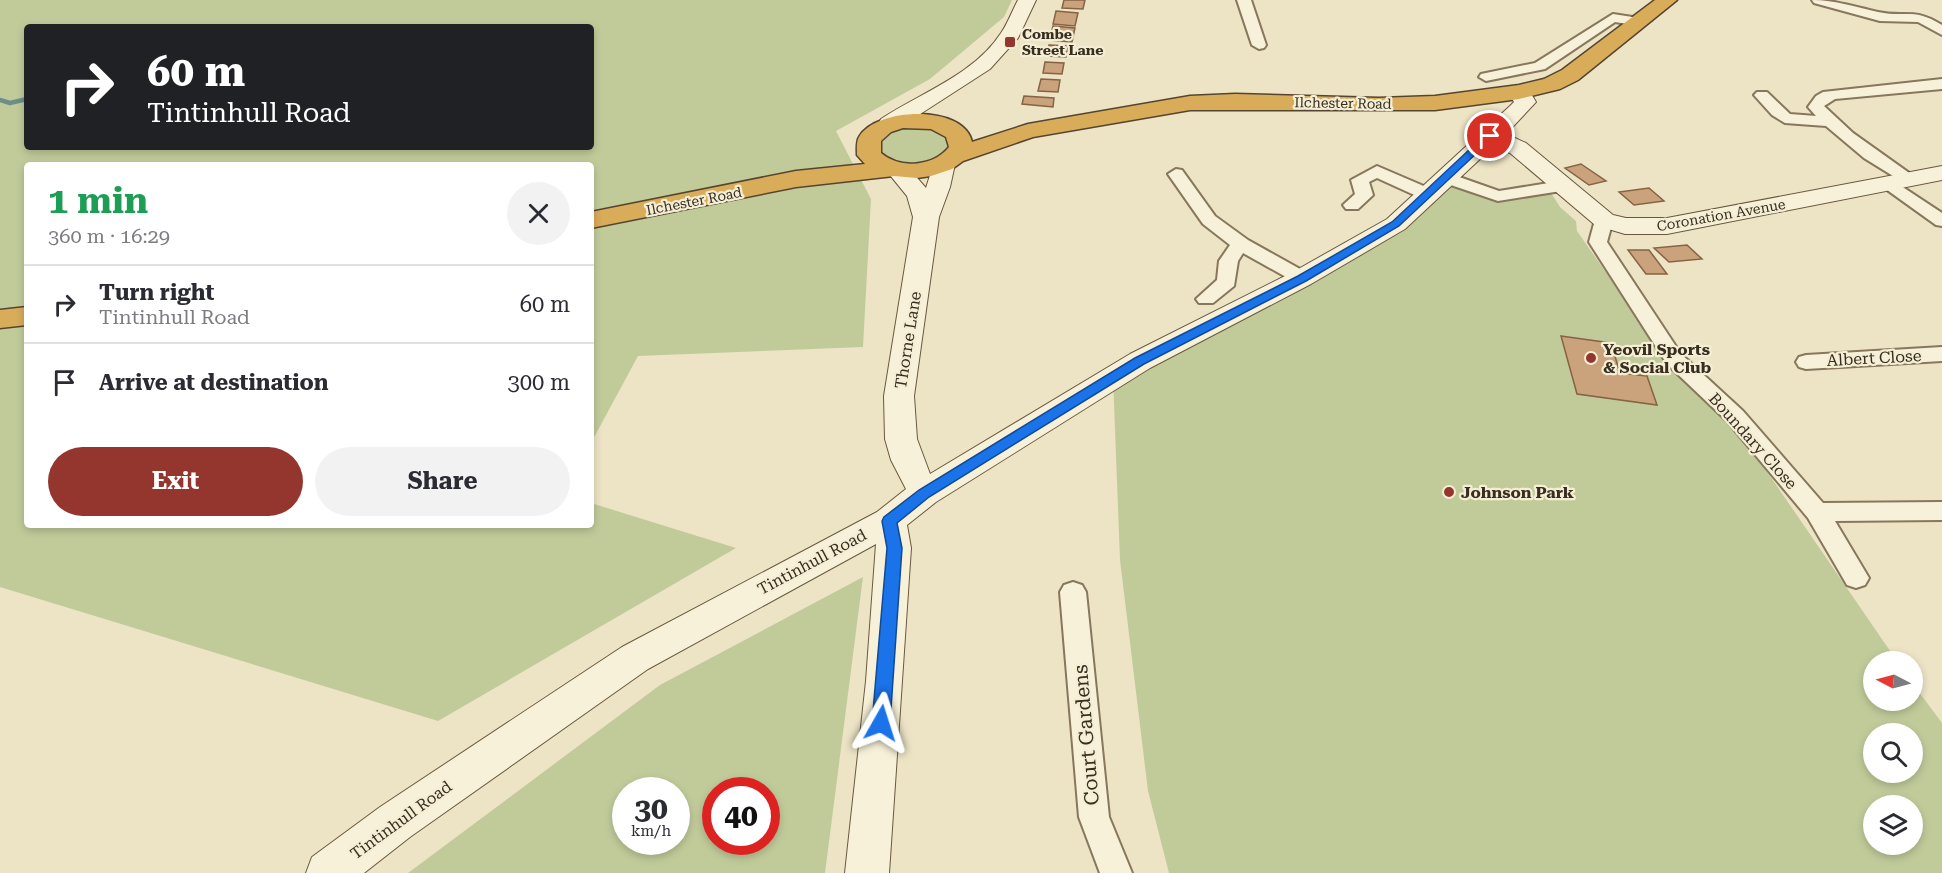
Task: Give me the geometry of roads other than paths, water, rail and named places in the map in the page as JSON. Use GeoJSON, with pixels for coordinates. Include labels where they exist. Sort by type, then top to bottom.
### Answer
{"type":"FeatureCollection","features":[{"type":"Feature","properties":{"kind":"highway","name":"Ilchester Road"},"geometry":{"type":"LineString","coordinates":[[594,219],[796,179],[895,169],[925,169],[1028,131],[1203,102],[1405,105],[1519,92],[1552,84],[1570,75],[1667,0]]}},
{"type":"Feature","properties":{"kind":"highway","name":"Ilchester Road"},"geometry":{"type":"LineString","coordinates":[[796,179],[869,139],[890,124],[910,121],[943,126],[1028,131]]}},
{"type":"Feature","properties":{"kind":"highway"},"geometry":{"type":"LineString","coordinates":[[943,126],[957,134],[962,142],[950,159]]}},
{"type":"Feature","properties":{"kind":"highway"},"geometry":{"type":"LineString","coordinates":[[869,139],[867,151],[872,158],[895,169]]}},
{"type":"Feature","properties":{"kind":"highway"},"geometry":{"type":"LineString","coordinates":[[0,319],[24,316]]}},
{"type":"Feature","properties":{"kind":"street"},"geometry":{"type":"LineString","coordinates":[[890,124],[922,101],[963,81],[1000,49],[1010,36],[1027,0]]}},
{"type":"Feature","properties":{"kind":"street"},"geometry":{"type":"LineString","coordinates":[[1244,0],[1259,45]]}},
{"type":"Feature","properties":{"kind":"street"},"geometry":{"type":"LineString","coordinates":[[1819,0],[1880,17],[1922,18]]}},
{"type":"Feature","properties":{"kind":"street"},"geometry":{"type":"LineString","coordinates":[[1896,2],[1942,31]]}},
{"type":"Feature","properties":{"kind":"street"},"geometry":{"type":"LineString","coordinates":[[1486,77],[1540,66],[1613,18],[1639,22]]}},
{"type":"Feature","properties":{"kind":"street"},"geometry":{"type":"LineString","coordinates":[[1942,84],[1835,94],[1822,97],[1816,106],[1829,121],[1876,160],[1942,221]]}},
{"type":"Feature","properties":{"kind":"street"},"geometry":{"type":"LineString","coordinates":[[943,126],[939,107],[947,89]]}},
{"type":"Feature","properties":{"kind":"street","name":"Tintinhull Road"},"geometry":{"type":"LineString","coordinates":[[328,873],[395,822],[635,658],[890,521],[924,493],[1140,361],[1302,278],[1396,224],[1525,102],[1519,92]]}},
{"type":"Feature","properties":{"kind":"street"},"geometry":{"type":"LineString","coordinates":[[1762,95],[1779,116],[1791,121],[1829,121]]}},
{"type":"Feature","properties":{"kind":"street","name":"Coronation Avenue"},"geometry":{"type":"LineString","coordinates":[[1490,136],[1518,148],[1604,220],[1625,226],[1667,226],[1942,173]]}},
{"type":"Feature","properties":{"kind":"street","name":"Thorne Lane"},"geometry":{"type":"LineString","coordinates":[[924,493],[907,460],[901,439],[899,396],[926,217],[950,159]]}},
{"type":"Feature","properties":{"kind":"street"},"geometry":{"type":"LineString","coordinates":[[895,169],[920,195],[926,217]]}},
{"type":"Feature","properties":{"kind":"street"},"geometry":{"type":"LineString","coordinates":[[1352,205],[1364,195],[1359,180],[1377,171],[1436,186],[1498,196],[1561,186]]}},
{"type":"Feature","properties":{"kind":"street"},"geometry":{"type":"LineString","coordinates":[[1176,174],[1209,220],[1241,244],[1302,278]]}},
{"type":"Feature","properties":{"kind":"street","name":"Boundary Close"},"geometry":{"type":"LineString","coordinates":[[1604,220],[1598,242],[1674,358],[1735,416],[1816,512],[1856,578]]}},
{"type":"Feature","properties":{"kind":"street"},"geometry":{"type":"LineString","coordinates":[[1206,299],[1227,282],[1226,265],[1229,256],[1241,244]]}},
{"type":"Feature","properties":{"kind":"street","name":"Albert Close"},"geometry":{"type":"LineString","coordinates":[[1806,362],[1942,354]]}},
{"type":"Feature","properties":{"kind":"street"},"geometry":{"type":"LineString","coordinates":[[1816,512],[1942,511]]}},
{"type":"Feature","properties":{"kind":"street"},"geometry":{"type":"LineString","coordinates":[[867,873],[892,581],[894,548],[890,521]]}},
{"type":"Feature","properties":{"kind":"street","name":"Court Gardens"},"geometry":{"type":"LineString","coordinates":[[1073,592],[1094,817],[1116,873]]}},
{"type":"Feature","properties":{"kind":"waterway"},"geometry":{"type":"LineString","coordinates":[[0,100],[10,103],[24,100]]}},
{"type":"Feature","properties":{"kind":"place","name":"Combe Street Lane"},"geometry":{"type":"Point","coordinates":[1010,42]}},
{"type":"Feature","properties":{"kind":"place","name":"Yeovil Sports & Social Club"},"geometry":{"type":"Point","coordinates":[1591,358]}},
{"type":"Feature","properties":{"kind":"place","name":"Johnson Park"},"geometry":{"type":"Point","coordinates":[1449,492]}}]}
